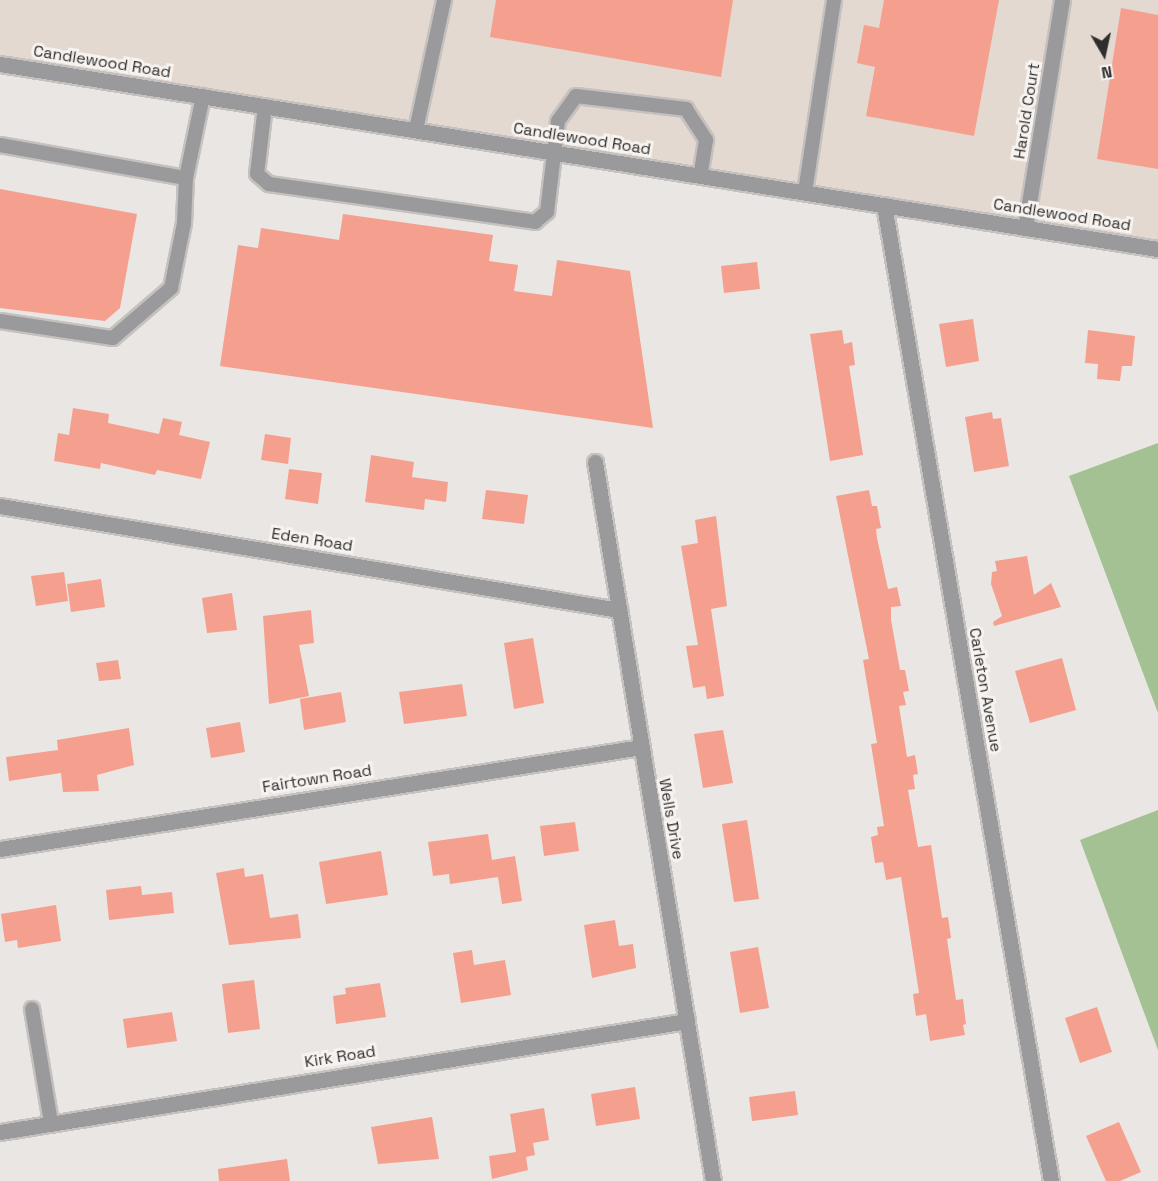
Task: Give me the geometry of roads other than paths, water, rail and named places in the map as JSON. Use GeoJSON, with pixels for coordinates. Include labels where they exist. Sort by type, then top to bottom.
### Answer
{"type":"FeatureCollection","features":[{"type":"Feature","properties":{"kind":"street","name":"Harold Court"},"geometry":{"type":"LineString","coordinates":[[1025,228],[1062,0]]}},
{"type":"Feature","properties":{"kind":"street","name":"Candlewood Road"},"geometry":{"type":"LineString","coordinates":[[0,64],[1158,249]]}},
{"type":"Feature","properties":{"kind":"street","name":"Carleton Avenue"},"geometry":{"type":"LineString","coordinates":[[884,205],[1051,1181]]}},
{"type":"Feature","properties":{"kind":"street","name":"Wells Drive"},"geometry":{"type":"LineString","coordinates":[[596,462],[713,1181]]}},
{"type":"Feature","properties":{"kind":"street","name":"Eden Road"},"geometry":{"type":"LineString","coordinates":[[0,506],[619,610]]}},
{"type":"Feature","properties":{"kind":"street","name":"Fairtown Road"},"geometry":{"type":"LineString","coordinates":[[0,849],[641,747]]}},
{"type":"Feature","properties":{"kind":"street","name":"Kirk Road"},"geometry":{"type":"LineString","coordinates":[[0,1132],[687,1021]]}},
{"type":"Feature","properties":{"kind":"lane"},"geometry":{"type":"LineString","coordinates":[[416,130],[444,0]]}},
{"type":"Feature","properties":{"kind":"lane"},"geometry":{"type":"LineString","coordinates":[[805,192],[834,0]]}},
{"type":"Feature","properties":{"kind":"lane"},"geometry":{"type":"LineString","coordinates":[[0,321],[113,338],[171,288],[184,223],[186,178],[203,96]]}},
{"type":"Feature","properties":{"kind":"lane"},"geometry":{"type":"LineString","coordinates":[[265,106],[257,174],[269,184],[535,222],[547,213],[558,121],[576,96],[686,109],[706,140],[700,176]]}},
{"type":"Feature","properties":{"kind":"lane"},"geometry":{"type":"LineString","coordinates":[[0,145],[186,178]]}},
{"type":"Feature","properties":{"kind":"lane"},"geometry":{"type":"LineString","coordinates":[[32,1009],[51,1123]]}}]}
